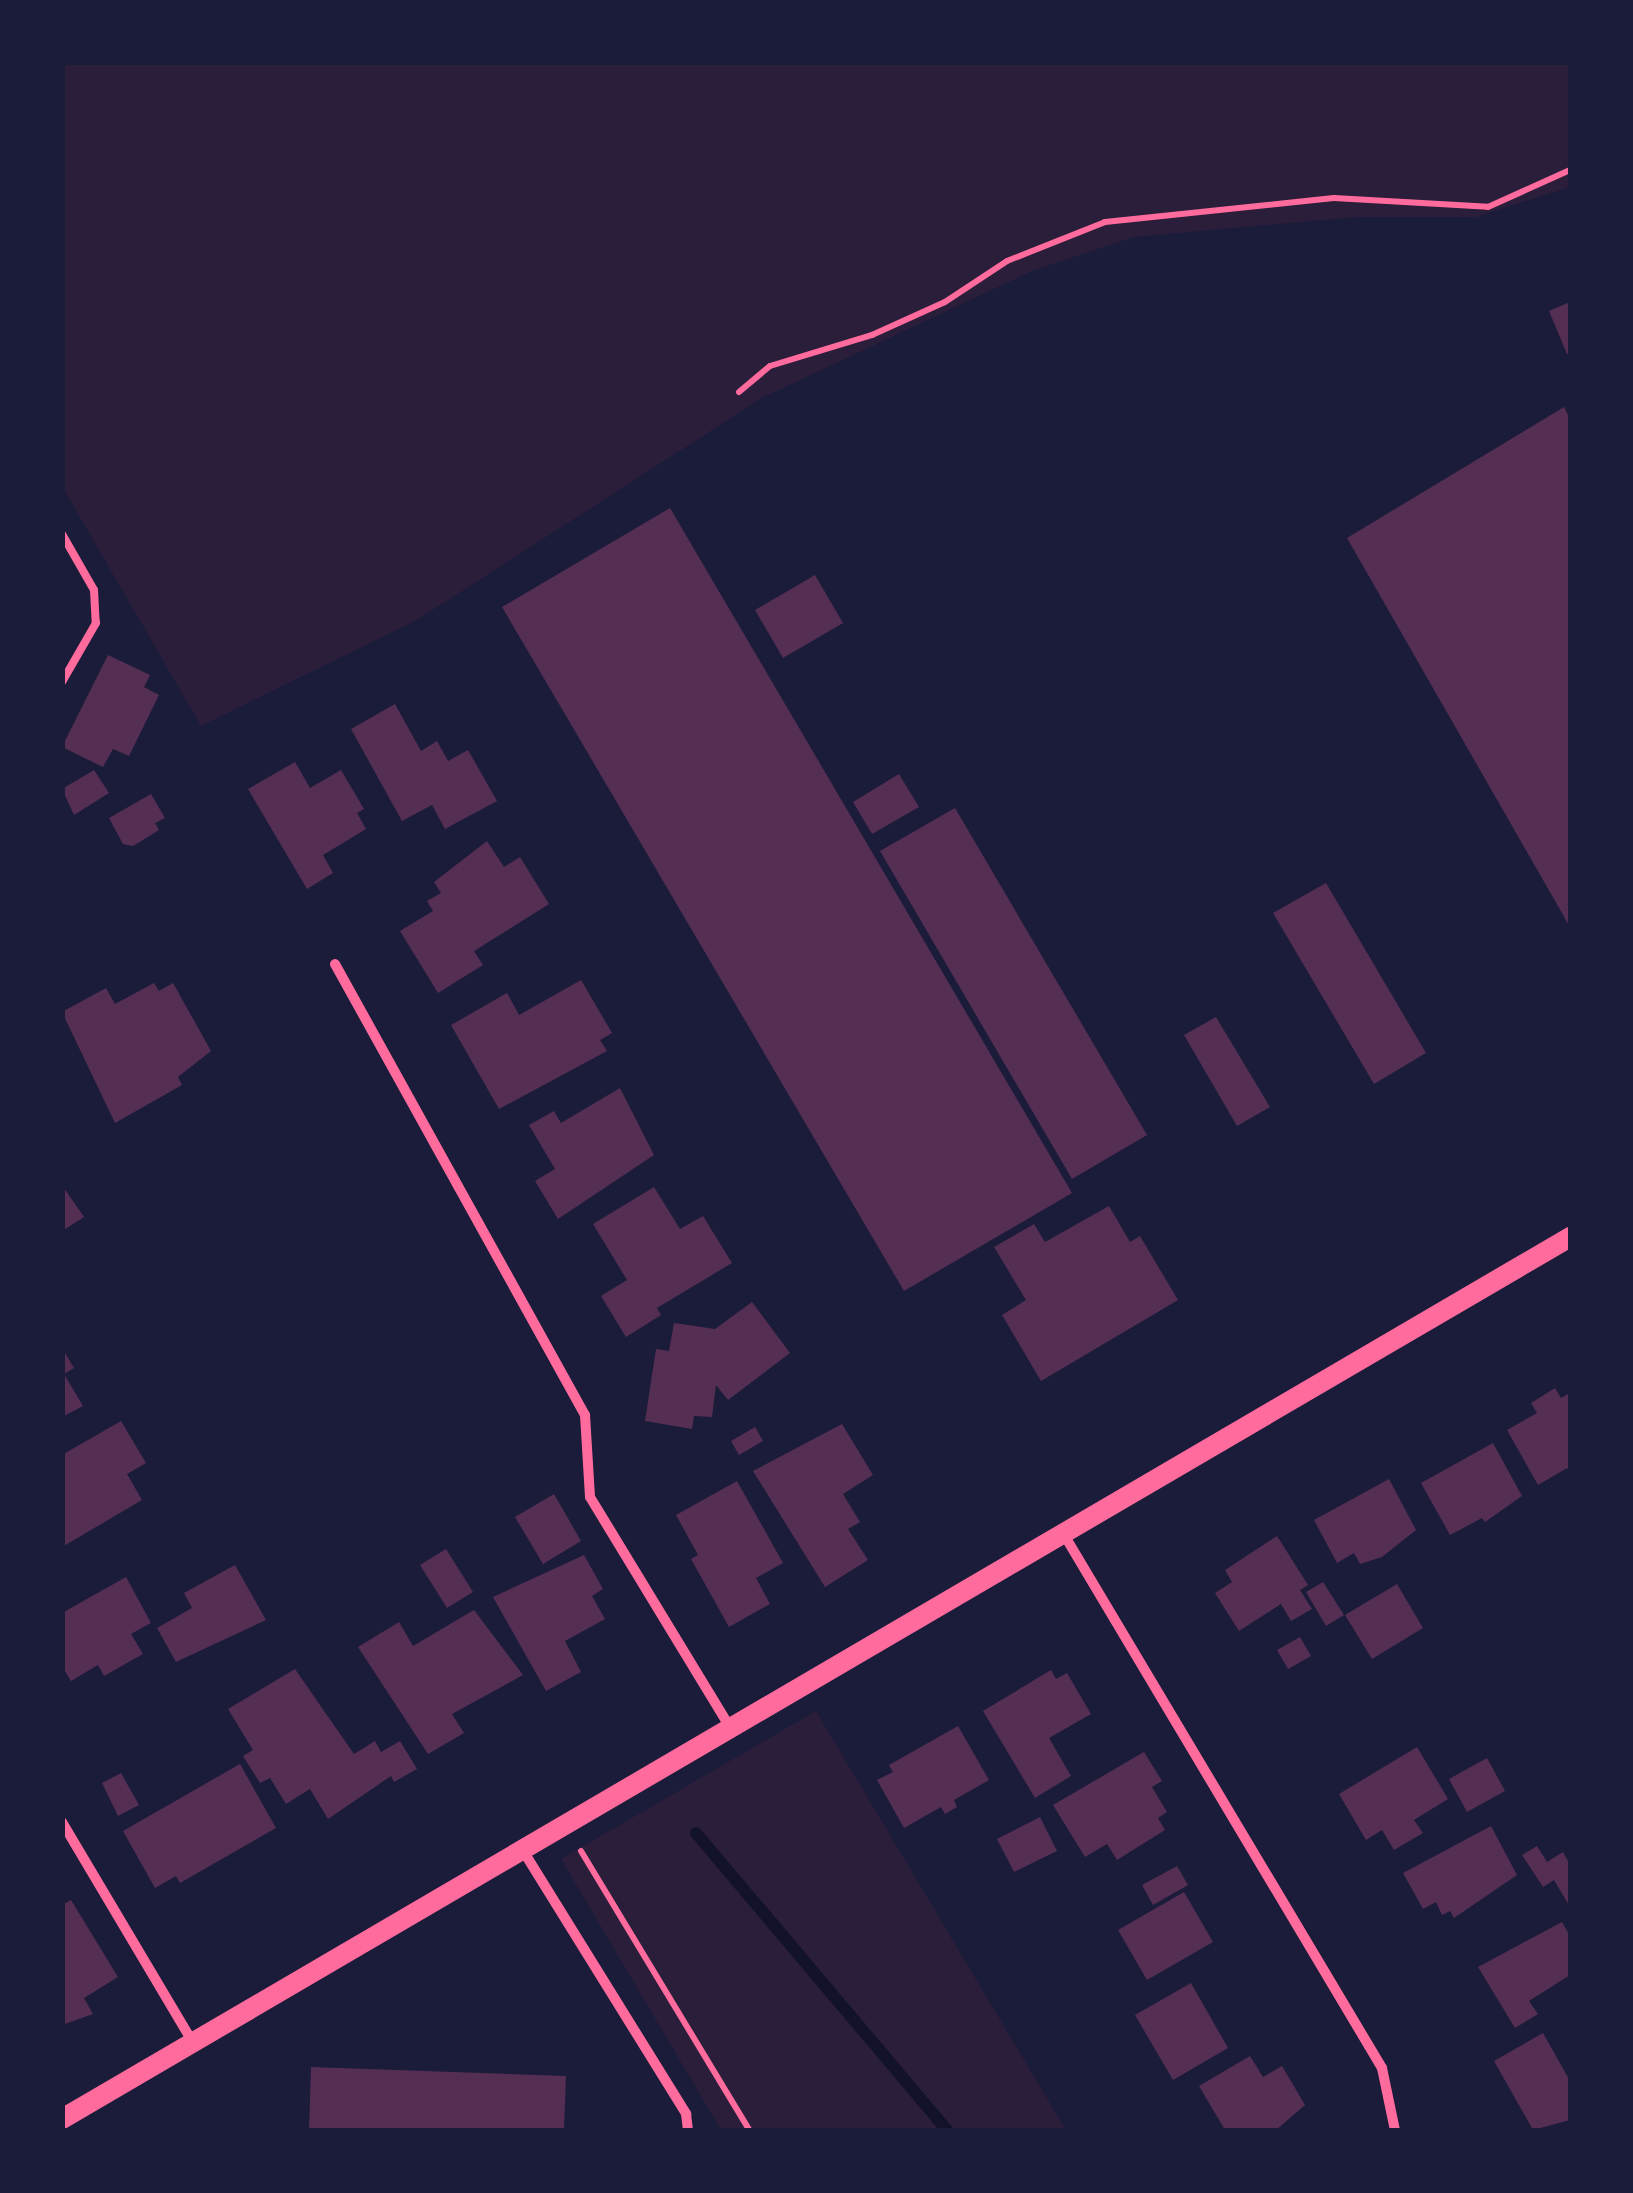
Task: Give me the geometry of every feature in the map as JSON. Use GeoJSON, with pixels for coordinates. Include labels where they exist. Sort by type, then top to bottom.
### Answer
{"type":"FeatureCollection","features":[{"type":"Feature","properties":{"kind":"main road"},"geometry":{"type":"LineString","coordinates":[[62,2120],[1570,1238]]}},
{"type":"Feature","properties":{"kind":"street"},"geometry":{"type":"LineString","coordinates":[[335,964],[585,1415],[590,1497],[730,1727]]}},
{"type":"Feature","properties":{"kind":"street"},"geometry":{"type":"LineString","coordinates":[[1064,1533],[1382,2068],[1395,2130]]}},
{"type":"Feature","properties":{"kind":"street"},"geometry":{"type":"LineString","coordinates":[[62,1822],[193,2042]]}},
{"type":"Feature","properties":{"kind":"street"},"geometry":{"type":"LineString","coordinates":[[522,1849],[686,2114],[688,2130]]}},
{"type":"Feature","properties":{"kind":"lane"},"geometry":{"type":"LineString","coordinates":[[62,534],[94,590],[96,624],[62,682]]}},
{"type":"Feature","properties":{"kind":"path"},"geometry":{"type":"LineString","coordinates":[[739,392],[770,366],[872,335],[945,302],[1008,261],[1105,222],[1334,198],[1488,207],[1570,170]]}},
{"type":"Feature","properties":{"kind":"path"},"geometry":{"type":"LineString","coordinates":[[565,1824],[749,2130]]}},
{"type":"Feature","properties":{"kind":"shaded area"},"geometry":{"type":"Polygon","coordinates":[[[62,63],[1570,63],[1570,187],[1476,217],[1357,217],[1134,237],[1032,271],[762,398],[417,620],[201,726],[63,488],[62,63]]]}},
{"type":"Feature","properties":{"kind":"shaded area"},"geometry":{"type":"Polygon","coordinates":[[[816,1711],[1066,2130],[721,2130],[561,1859],[816,1711]]]}},
{"type":"Feature","properties":{"kind":"building"},"geometry":{"type":"Polygon","coordinates":[[[1570,302],[1570,353],[1567,354],[1549,311],[1570,302]]]}},
{"type":"Feature","properties":{"kind":"building"},"geometry":{"type":"Polygon","coordinates":[[[1564,407],[1570,419],[1570,927],[1347,538],[1564,407]]]}},
{"type":"Feature","properties":{"kind":"building"},"geometry":{"type":"Polygon","coordinates":[[[670,508],[1072,1193],[904,1291],[502,607],[670,508]]]}},
{"type":"Feature","properties":{"kind":"building"},"geometry":{"type":"Polygon","coordinates":[[[815,575],[843,623],[783,658],[755,610],[815,575]]]}},
{"type":"Feature","properties":{"kind":"building"},"geometry":{"type":"Polygon","coordinates":[[[108,655],[150,675],[144,687],[159,695],[129,756],[113,749],[103,767],[62,747],[108,655]]]}},
{"type":"Feature","properties":{"kind":"building"},"geometry":{"type":"Polygon","coordinates":[[[395,704],[421,751],[437,741],[448,761],[468,750],[497,801],[445,829],[432,805],[402,821],[351,729],[395,704]]]}},
{"type":"Feature","properties":{"kind":"building"},"geometry":{"type":"Polygon","coordinates":[[[295,762],[310,788],[341,770],[364,809],[357,813],[366,829],[323,855],[333,873],[307,889],[248,789],[295,762]]]}},
{"type":"Feature","properties":{"kind":"building"},"geometry":{"type":"Polygon","coordinates":[[[94,770],[109,793],[74,815],[62,789],[94,770]]]}},
{"type":"Feature","properties":{"kind":"building"},"geometry":{"type":"Polygon","coordinates":[[[899,774],[919,807],[872,834],[853,802],[899,774]]]}},
{"type":"Feature","properties":{"kind":"building"},"geometry":{"type":"Polygon","coordinates":[[[151,794],[165,818],[155,823],[159,830],[133,846],[123,844],[109,818],[151,794]]]}},
{"type":"Feature","properties":{"kind":"building"},"geometry":{"type":"Polygon","coordinates":[[[955,808],[1147,1135],[1072,1179],[880,851],[955,808]]]}},
{"type":"Feature","properties":{"kind":"building"},"geometry":{"type":"Polygon","coordinates":[[[487,841],[504,867],[520,857],[549,904],[474,951],[483,965],[438,993],[400,931],[433,911],[427,901],[441,893],[434,882],[487,841]]]}},
{"type":"Feature","properties":{"kind":"building"},"geometry":{"type":"Polygon","coordinates":[[[1326,883],[1426,1053],[1374,1084],[1273,913],[1326,883]]]}},
{"type":"Feature","properties":{"kind":"building"},"geometry":{"type":"Polygon","coordinates":[[[581,980],[612,1033],[600,1040],[607,1051],[499,1109],[451,1025],[507,993],[519,1015],[581,980]]]}},
{"type":"Feature","properties":{"kind":"building"},"geometry":{"type":"Polygon","coordinates":[[[154,983],[159,991],[173,983],[211,1051],[178,1077],[182,1085],[115,1123],[62,1012],[106,988],[115,1004],[154,983]]]}},
{"type":"Feature","properties":{"kind":"building"},"geometry":{"type":"Polygon","coordinates":[[[1216,1017],[1270,1107],[1237,1126],[1184,1035],[1216,1017]]]}},
{"type":"Feature","properties":{"kind":"building"},"geometry":{"type":"Polygon","coordinates":[[[620,1088],[654,1155],[558,1219],[535,1181],[555,1169],[529,1125],[554,1111],[561,1123],[620,1088]]]}},
{"type":"Feature","properties":{"kind":"building"},"geometry":{"type":"Polygon","coordinates":[[[62,1185],[84,1217],[62,1231],[62,1185]]]}},
{"type":"Feature","properties":{"kind":"building"},"geometry":{"type":"Polygon","coordinates":[[[654,1187],[680,1229],[703,1216],[732,1263],[657,1308],[661,1315],[626,1337],[601,1296],[627,1280],[593,1224],[654,1187]]]}},
{"type":"Feature","properties":{"kind":"building"},"geometry":{"type":"Polygon","coordinates":[[[1109,1206],[1130,1242],[1140,1236],[1178,1300],[1041,1381],[1002,1315],[1026,1300],[994,1247],[1034,1224],[1045,1242],[1109,1206]]]}},
{"type":"Feature","properties":{"kind":"building"},"geometry":{"type":"Polygon","coordinates":[[[752,1302],[790,1353],[728,1400],[716,1385],[712,1417],[694,1416],[692,1429],[645,1421],[656,1349],[669,1351],[674,1323],[715,1329],[752,1302]]]}},
{"type":"Feature","properties":{"kind":"building"},"geometry":{"type":"Polygon","coordinates":[[[62,1348],[74,1368],[64,1374],[83,1406],[62,1417],[62,1348]]]}},
{"type":"Feature","properties":{"kind":"building"},"geometry":{"type":"Polygon","coordinates":[[[1555,1388],[1561,1398],[1570,1393],[1570,1474],[1567,1468],[1538,1485],[1507,1430],[1537,1413],[1531,1403],[1555,1388]]]}},
{"type":"Feature","properties":{"kind":"building"},"geometry":{"type":"Polygon","coordinates":[[[121,1421],[146,1463],[127,1474],[142,1500],[62,1547],[62,1455],[121,1421]]]}},
{"type":"Feature","properties":{"kind":"building"},"geometry":{"type":"Polygon","coordinates":[[[842,1424],[873,1475],[843,1494],[860,1522],[848,1529],[868,1560],[825,1587],[753,1471],[842,1424]]]}},
{"type":"Feature","properties":{"kind":"building"},"geometry":{"type":"Polygon","coordinates":[[[755,1427],[763,1441],[739,1455],[731,1441],[755,1427]]]}},
{"type":"Feature","properties":{"kind":"building"},"geometry":{"type":"Polygon","coordinates":[[[1493,1443],[1522,1496],[1485,1522],[1482,1518],[1450,1535],[1421,1483],[1493,1443]]]}},
{"type":"Feature","properties":{"kind":"building"},"geometry":{"type":"Polygon","coordinates":[[[1389,1479],[1416,1530],[1382,1557],[1360,1564],[1354,1553],[1337,1563],[1314,1520],[1389,1479]]]}},
{"type":"Feature","properties":{"kind":"building"},"geometry":{"type":"Polygon","coordinates":[[[737,1481],[783,1563],[756,1578],[770,1604],[729,1627],[691,1559],[698,1555],[676,1515],[737,1481]]]}},
{"type":"Feature","properties":{"kind":"building"},"geometry":{"type":"Polygon","coordinates":[[[554,1494],[581,1541],[543,1564],[515,1517],[554,1494]]]}},
{"type":"Feature","properties":{"kind":"building"},"geometry":{"type":"Polygon","coordinates":[[[1277,1536],[1308,1585],[1300,1590],[1312,1609],[1291,1621],[1281,1604],[1239,1631],[1215,1593],[1232,1582],[1225,1570],[1277,1536]]]}},
{"type":"Feature","properties":{"kind":"building"},"geometry":{"type":"Polygon","coordinates":[[[446,1549],[473,1592],[447,1608],[420,1565],[446,1549]]]}},
{"type":"Feature","properties":{"kind":"building"},"geometry":{"type":"Polygon","coordinates":[[[584,1555],[603,1589],[592,1596],[605,1619],[565,1641],[581,1672],[546,1691],[493,1597],[584,1555]]]}},
{"type":"Feature","properties":{"kind":"building"},"geometry":{"type":"Polygon","coordinates":[[[235,1565],[266,1620],[176,1662],[157,1628],[192,1608],[184,1593],[235,1565]]]}},
{"type":"Feature","properties":{"kind":"building"},"geometry":{"type":"Polygon","coordinates":[[[126,1577],[151,1623],[131,1634],[143,1654],[104,1676],[98,1665],[71,1681],[62,1666],[62,1613],[126,1577]]]}},
{"type":"Feature","properties":{"kind":"building"},"geometry":{"type":"Polygon","coordinates":[[[1323,1582],[1344,1615],[1326,1626],[1306,1592],[1323,1582]]]}},
{"type":"Feature","properties":{"kind":"building"},"geometry":{"type":"Polygon","coordinates":[[[1397,1584],[1423,1628],[1372,1659],[1345,1615],[1397,1584]]]}},
{"type":"Feature","properties":{"kind":"building"},"geometry":{"type":"Polygon","coordinates":[[[474,1610],[523,1675],[452,1714],[464,1733],[428,1754],[358,1647],[399,1622],[413,1646],[474,1610]]]}},
{"type":"Feature","properties":{"kind":"building"},"geometry":{"type":"Polygon","coordinates":[[[1300,1637],[1311,1656],[1288,1669],[1277,1650],[1300,1637]]]}},
{"type":"Feature","properties":{"kind":"building"},"geometry":{"type":"Polygon","coordinates":[[[295,1669],[354,1754],[375,1741],[381,1752],[400,1741],[417,1769],[394,1782],[391,1776],[328,1819],[310,1789],[286,1804],[270,1778],[260,1783],[243,1756],[253,1750],[228,1709],[295,1669]]]}},
{"type":"Feature","properties":{"kind":"building"},"geometry":{"type":"Polygon","coordinates":[[[1051,1670],[1056,1679],[1067,1673],[1091,1714],[1049,1738],[1071,1776],[1035,1798],[983,1711],[1051,1670]]]}},
{"type":"Feature","properties":{"kind":"building"},"geometry":{"type":"Polygon","coordinates":[[[958,1726],[989,1780],[954,1800],[957,1807],[945,1814],[941,1807],[904,1828],[877,1780],[893,1772],[889,1765],[958,1726]]]}},
{"type":"Feature","properties":{"kind":"building"},"geometry":{"type":"Polygon","coordinates":[[[1417,1747],[1448,1799],[1414,1820],[1423,1833],[1394,1850],[1382,1830],[1366,1840],[1339,1794],[1417,1747]]]}},
{"type":"Feature","properties":{"kind":"building"},"geometry":{"type":"Polygon","coordinates":[[[1144,1752],[1162,1781],[1152,1787],[1167,1812],[1158,1818],[1165,1830],[1117,1860],[1107,1844],[1085,1857],[1053,1805],[1144,1752]]]}},
{"type":"Feature","properties":{"kind":"building"},"geometry":{"type":"Polygon","coordinates":[[[1487,1758],[1505,1791],[1467,1812],[1449,1779],[1487,1758]]]}},
{"type":"Feature","properties":{"kind":"building"},"geometry":{"type":"Polygon","coordinates":[[[240,1764],[276,1828],[180,1883],[176,1876],[155,1888],[123,1831],[240,1764]]]}},
{"type":"Feature","properties":{"kind":"building"},"geometry":{"type":"Polygon","coordinates":[[[121,1773],[139,1805],[118,1816],[102,1783],[121,1773]]]}},
{"type":"Feature","properties":{"kind":"building"},"geometry":{"type":"Polygon","coordinates":[[[1040,1817],[1057,1851],[1014,1872],[997,1839],[1040,1817]]]}},
{"type":"Feature","properties":{"kind":"building"},"geometry":{"type":"Polygon","coordinates":[[[1491,1826],[1517,1875],[1454,1918],[1450,1911],[1442,1915],[1436,1902],[1423,1909],[1403,1873],[1491,1826]]]}},
{"type":"Feature","properties":{"kind":"building"},"geometry":{"type":"Polygon","coordinates":[[[1537,1846],[1547,1862],[1563,1852],[1570,1865],[1570,1907],[1554,1880],[1543,1887],[1522,1855],[1537,1846]]]}},
{"type":"Feature","properties":{"kind":"building"},"geometry":{"type":"Polygon","coordinates":[[[1177,1866],[1188,1885],[1153,1905],[1142,1885],[1177,1866]]]}},
{"type":"Feature","properties":{"kind":"building"},"geometry":{"type":"Polygon","coordinates":[[[1184,1892],[1213,1942],[1147,1980],[1118,1930],[1184,1892]]]}},
{"type":"Feature","properties":{"kind":"building"},"geometry":{"type":"Polygon","coordinates":[[[71,1900],[118,1977],[84,1998],[93,2014],[62,2025],[62,1905],[71,1900]]]}},
{"type":"Feature","properties":{"kind":"building"},"geometry":{"type":"Polygon","coordinates":[[[1562,1922],[1570,1936],[1570,1975],[1529,2001],[1538,2014],[1515,2028],[1478,1967],[1562,1922]]]}},
{"type":"Feature","properties":{"kind":"building"},"geometry":{"type":"Polygon","coordinates":[[[1191,1983],[1228,2048],[1173,2080],[1135,2015],[1191,1983]]]}},
{"type":"Feature","properties":{"kind":"building"},"geometry":{"type":"Polygon","coordinates":[[[1543,2033],[1570,2081],[1570,2120],[1533,2130],[1494,2061],[1543,2033]]]}},
{"type":"Feature","properties":{"kind":"building"},"geometry":{"type":"Polygon","coordinates":[[[1250,2056],[1263,2077],[1282,2066],[1305,2105],[1276,2130],[1225,2130],[1199,2086],[1250,2056]]]}},
{"type":"Feature","properties":{"kind":"building"},"geometry":{"type":"Polygon","coordinates":[[[311,2067],[566,2076],[564,2130],[309,2130],[311,2067]]]}},
{"type":"Feature","properties":{"kind":"waterway"},"geometry":{"type":"LineString","coordinates":[[696,1833],[947,2130]]}}]}
